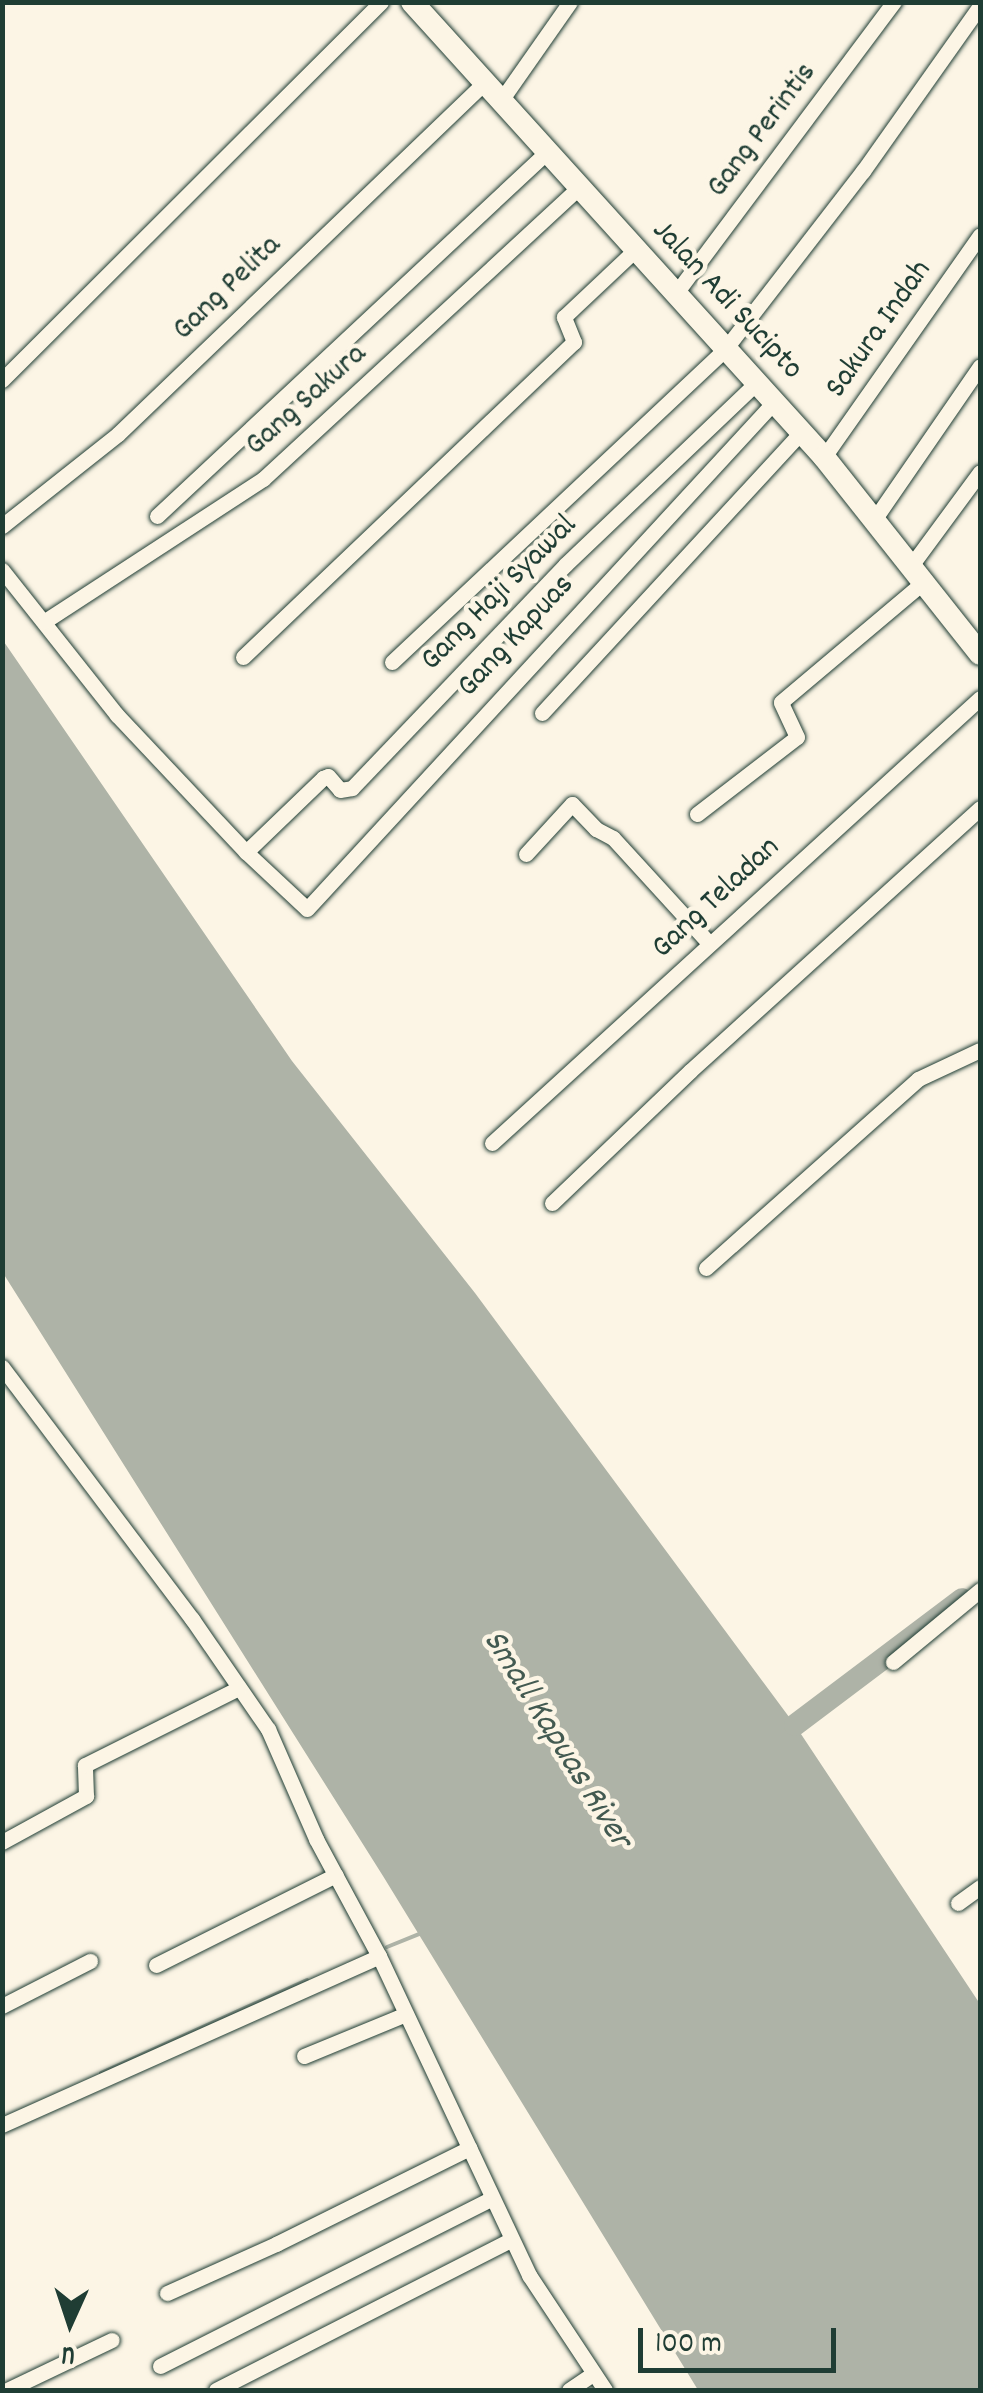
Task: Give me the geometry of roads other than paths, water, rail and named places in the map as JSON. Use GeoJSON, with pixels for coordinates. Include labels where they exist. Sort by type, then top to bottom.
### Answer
{"type":"FeatureCollection","features":[{"type":"Feature","properties":{"kind":"main road","name":"Jalan Adi Sucipto"},"geometry":{"type":"LineString","coordinates":[[412,2],[824,457],[876,517],[980,654]]}},
{"type":"Feature","properties":{"kind":"street"},"geometry":{"type":"LineString","coordinates":[[2,380],[380,2]]}},
{"type":"Feature","properties":{"kind":"street"},"geometry":{"type":"LineString","coordinates":[[502,100],[570,2]]}},
{"type":"Feature","properties":{"kind":"street","name":"Gang Perintis"},"geometry":{"type":"LineString","coordinates":[[676,293],[894,2]]}},
{"type":"Feature","properties":{"kind":"street"},"geometry":{"type":"LineString","coordinates":[[392,662],[726,348],[863,171],[980,6]]}},
{"type":"Feature","properties":{"kind":"street","name":"Gang Pelita"},"geometry":{"type":"LineString","coordinates":[[2,526],[118,434],[485,82]]}},
{"type":"Feature","properties":{"kind":"street"},"geometry":{"type":"LineString","coordinates":[[157,516],[549,150]]}},
{"type":"Feature","properties":{"kind":"street","name":"Gang Sakura"},"geometry":{"type":"LineString","coordinates":[[45,620],[263,479],[578,188]]}},
{"type":"Feature","properties":{"kind":"street","name":"Sakura Indah"},"geometry":{"type":"LineString","coordinates":[[824,457],[980,235]]}},
{"type":"Feature","properties":{"kind":"street"},"geometry":{"type":"LineString","coordinates":[[243,657],[574,342],[564,317],[635,250]]}},
{"type":"Feature","properties":{"kind":"street"},"geometry":{"type":"LineString","coordinates":[[876,517],[980,366]]}},
{"type":"Feature","properties":{"kind":"street","name":"Gang Haji Syawal"},"geometry":{"type":"LineString","coordinates":[[246,852],[323,778],[330,777],[340,790],[352,788],[566,565],[757,382]]}},
{"type":"Feature","properties":{"kind":"street","name":"Gang Kapuas"},"geometry":{"type":"LineString","coordinates":[[246,852],[301,908],[310,907],[394,810],[774,401]]}},
{"type":"Feature","properties":{"kind":"street"},"geometry":{"type":"LineString","coordinates":[[542,714],[801,432]]}},
{"type":"Feature","properties":{"kind":"street"},"geometry":{"type":"LineString","coordinates":[[697,814],[797,737],[781,702],[919,572],[980,472]]}},
{"type":"Feature","properties":{"kind":"street"},"geometry":{"type":"LineString","coordinates":[[2,570],[117,715],[246,852]]}},
{"type":"Feature","properties":{"kind":"street","name":"Gang Teladan"},"geometry":{"type":"LineString","coordinates":[[492,1143],[980,698]]}},
{"type":"Feature","properties":{"kind":"street"},"geometry":{"type":"LineString","coordinates":[[526,854],[572,804],[596,829],[612,838],[709,943]]}},
{"type":"Feature","properties":{"kind":"street"},"geometry":{"type":"LineString","coordinates":[[552,1204],[690,1071],[980,808]]}},
{"type":"Feature","properties":{"kind":"street"},"geometry":{"type":"LineString","coordinates":[[706,1268],[918,1079],[980,1050]]}},
{"type":"Feature","properties":{"kind":"street"},"geometry":{"type":"LineString","coordinates":[[2,1366],[239,1688],[280,1750],[316,1839],[379,1956],[511,2240],[556,2322],[604,2390]]}},
{"type":"Feature","properties":{"kind":"street"},"geometry":{"type":"LineString","coordinates":[[2,1396],[17,1386]]}},
{"type":"Feature","properties":{"kind":"street"},"geometry":{"type":"LineString","coordinates":[[893,1662],[980,1590]]}},
{"type":"Feature","properties":{"kind":"street"},"geometry":{"type":"LineString","coordinates":[[2,1842],[86,1796],[86,1765],[239,1688]]}},
{"type":"Feature","properties":{"kind":"street"},"geometry":{"type":"LineString","coordinates":[[156,1965],[336,1875]]}},
{"type":"Feature","properties":{"kind":"street"},"geometry":{"type":"LineString","coordinates":[[958,1903],[980,1887]]}},
{"type":"Feature","properties":{"kind":"street"},"geometry":{"type":"LineString","coordinates":[[2,2126],[379,1956]]}},
{"type":"Feature","properties":{"kind":"street"},"geometry":{"type":"LineString","coordinates":[[2,2006],[90,1962]]}},
{"type":"Feature","properties":{"kind":"street"},"geometry":{"type":"LineString","coordinates":[[304,2056],[406,2014]]}},
{"type":"Feature","properties":{"kind":"street"},"geometry":{"type":"LineString","coordinates":[[166,2293],[276,2244],[469,2148]]}},
{"type":"Feature","properties":{"kind":"street"},"geometry":{"type":"LineString","coordinates":[[160,2366],[492,2198]]}},
{"type":"Feature","properties":{"kind":"street"},"geometry":{"type":"LineString","coordinates":[[216,2390],[511,2240]]}},
{"type":"Feature","properties":{"kind":"street"},"geometry":{"type":"LineString","coordinates":[[7,2390],[112,2340]]}},
{"type":"Feature","properties":{"kind":"street"},"geometry":{"type":"LineString","coordinates":[[569,2390],[593,2374]]}},
{"type":"Feature","properties":{"kind":"water","name":"Small Kapuas River"},"geometry":{"type":"Polygon","coordinates":[[[2,639],[292,1061],[475,1293],[795,1725],[980,2004],[980,2390],[698,2390],[383,1876],[3,1273],[2,639]]]}},
{"type":"Feature","properties":{"kind":"waterway"},"geometry":{"type":"LineString","coordinates":[[795,1725],[962,1599]]}},
{"type":"Feature","properties":{"kind":"waterway"},"geometry":{"type":"LineString","coordinates":[[387,1947],[419,1934]]}},
{"type":"Feature","properties":{"kind":"waterway"},"geometry":{"type":"LineString","coordinates":[[101,2073],[307,1980]]}}]}
